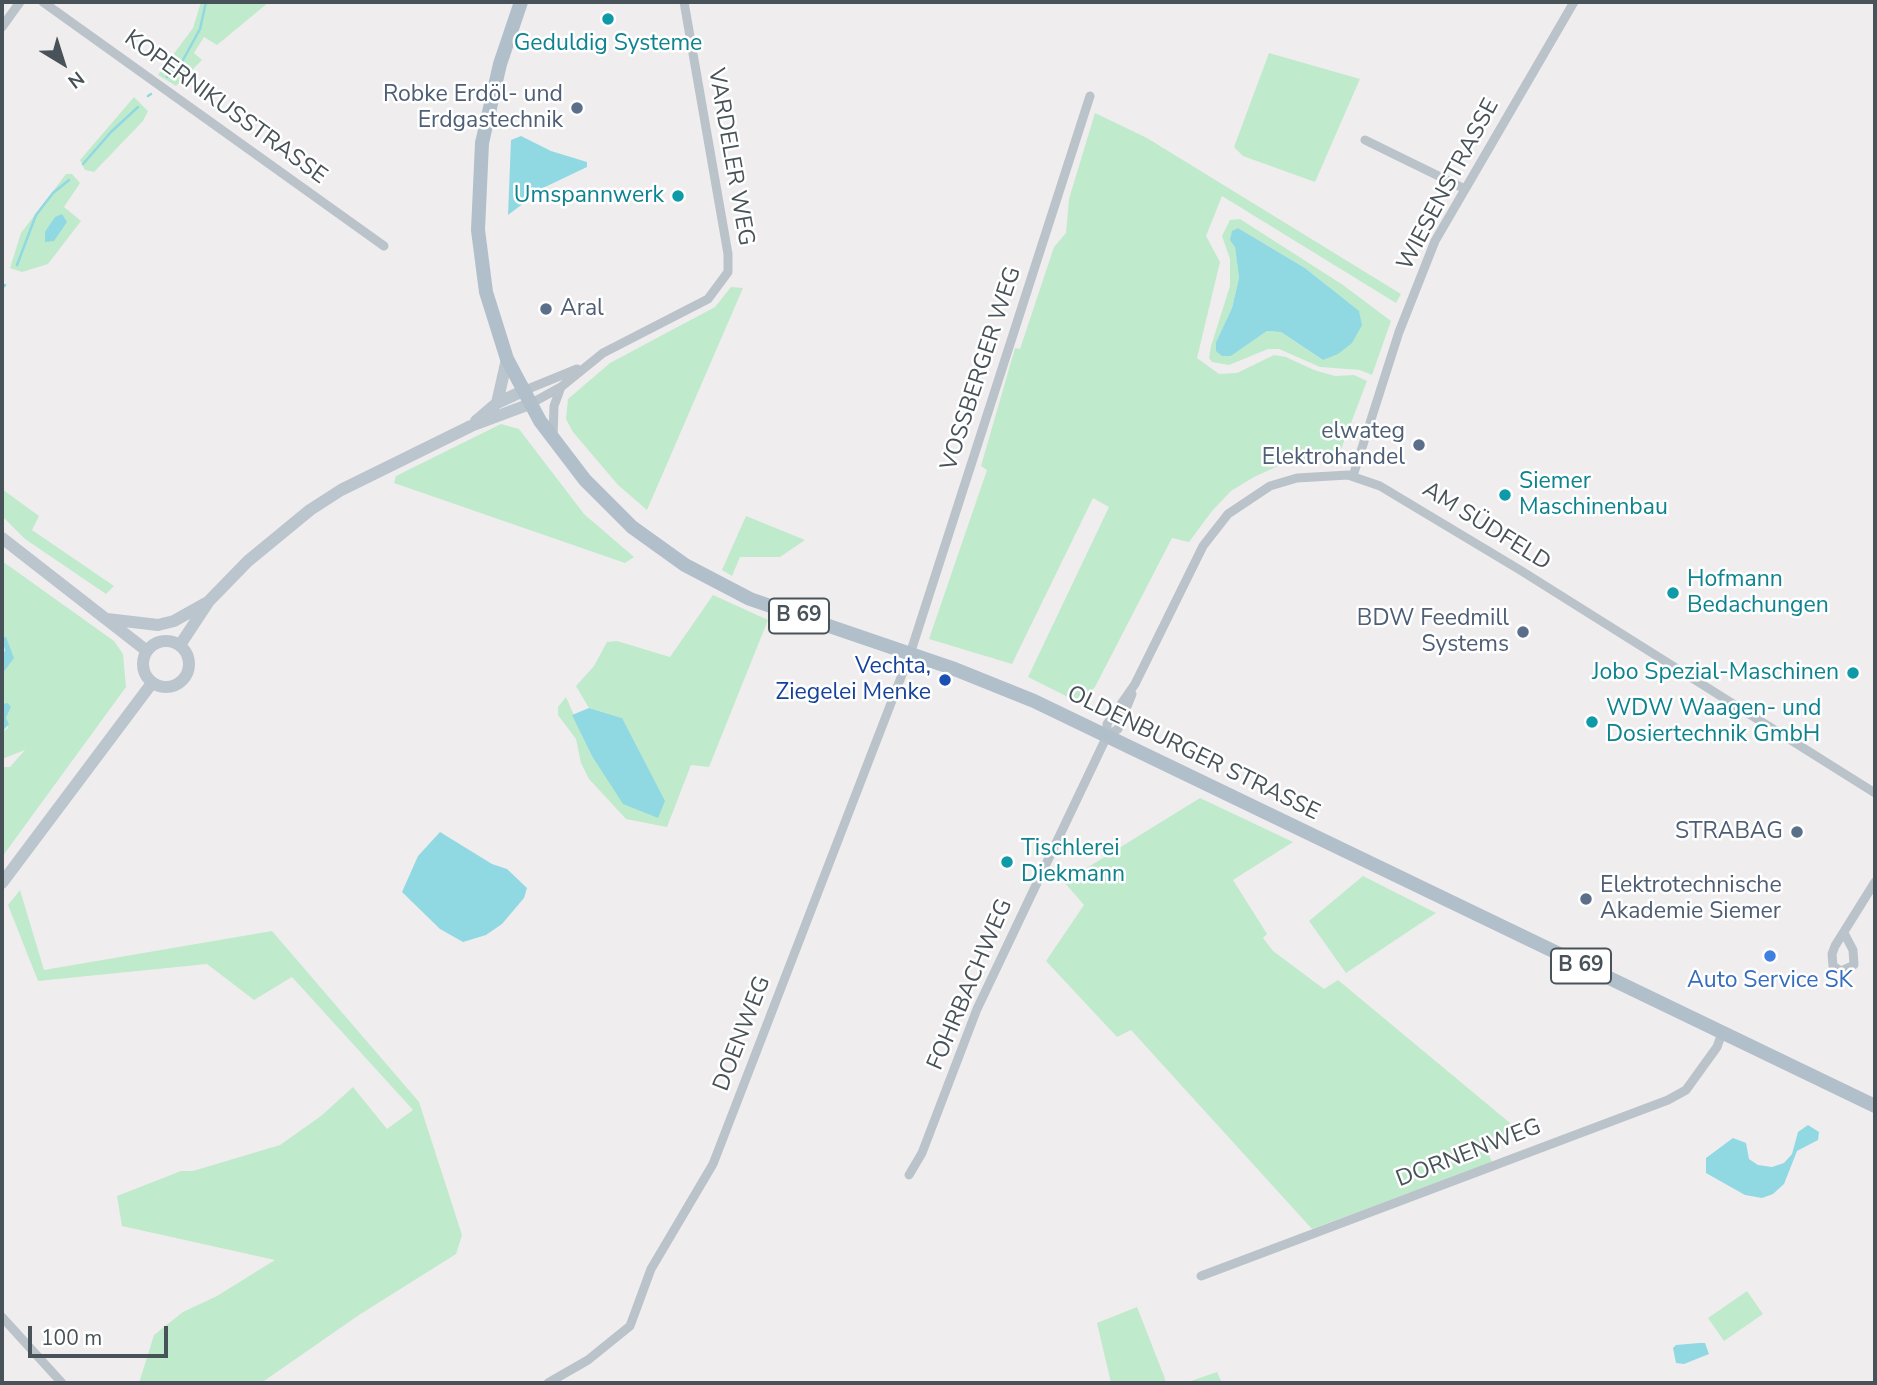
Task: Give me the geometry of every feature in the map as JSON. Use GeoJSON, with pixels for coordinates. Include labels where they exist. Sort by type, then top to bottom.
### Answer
{"type":"FeatureCollection","features":[{"type":"Feature","properties":{"kind":"main road","name":"B 69"},"geometry":{"type":"LineString","coordinates":[[521,2],[488,111],[478,174],[478,230],[486,292],[507,359],[527,397]]}},
{"type":"Feature","properties":{"kind":"main road"},"geometry":{"type":"LineString","coordinates":[[497,403],[507,359]]}},
{"type":"Feature","properties":{"kind":"main road"},"geometry":{"type":"LineString","coordinates":[[471,426],[497,403],[527,397]]}},
{"type":"Feature","properties":{"kind":"main road"},"geometry":{"type":"LineString","coordinates":[[180,645],[209,601],[248,561],[310,510],[341,490],[527,397]]}},
{"type":"Feature","properties":{"kind":"main road","name":"OLDENBURGER STRASSE"},"geometry":{"type":"LineString","coordinates":[[527,397],[553,439],[607,505],[632,527],[685,565],[750,598],[994,684],[1875,1106]]}},
{"type":"Feature","properties":{"kind":"main road"},"geometry":{"type":"LineString","coordinates":[[2,538],[147,651]]}},
{"type":"Feature","properties":{"kind":"main road"},"geometry":{"type":"LineString","coordinates":[[107,619],[158,625],[174,621],[209,601]]}},
{"type":"Feature","properties":{"kind":"main road"},"geometry":{"type":"LineString","coordinates":[[166,641],[180,645],[189,664],[185,678],[173,686],[152,683],[143,664],[147,651],[166,641]]}},
{"type":"Feature","properties":{"kind":"main road"},"geometry":{"type":"LineString","coordinates":[[2,883],[152,683]]}},
{"type":"Feature","properties":{"kind":"street"},"geometry":{"type":"LineString","coordinates":[[2,27],[20,2]]}},
{"type":"Feature","properties":{"kind":"street","name":"KOPERNIKUSSTRASSE"},"geometry":{"type":"LineString","coordinates":[[43,2],[384,246]]}},
{"type":"Feature","properties":{"kind":"street","name":"VARDELER WEG"},"geometry":{"type":"LineString","coordinates":[[527,397],[708,299],[728,272],[729,254],[684,2]]}},
{"type":"Feature","properties":{"kind":"street","name":"WIESENSTRASSE"},"geometry":{"type":"LineString","coordinates":[[1353,476],[1411,297],[1435,241],[1574,2]]}},
{"type":"Feature","properties":{"kind":"street","name":"VOSSBERGER WEG"},"geometry":{"type":"LineString","coordinates":[[910,654],[1090,96]]}},
{"type":"Feature","properties":{"kind":"street"},"geometry":{"type":"LineString","coordinates":[[1365,140],[1465,189]]}},
{"type":"Feature","properties":{"kind":"street","name":"VARDELER WEG"},"geometry":{"type":"LineString","coordinates":[[527,397],[561,387],[585,365]]}},
{"type":"Feature","properties":{"kind":"street"},"geometry":{"type":"LineString","coordinates":[[553,439],[554,406],[561,387]]}},
{"type":"Feature","properties":{"kind":"street","name":"AM SÜDFELD"},"geometry":{"type":"LineString","coordinates":[[1107,736],[1107,724],[1135,684],[1203,546],[1228,514],[1254,494],[1283,481],[1321,475],[1353,476],[1407,501],[1875,793]]}},
{"type":"Feature","properties":{"kind":"street","name":"DOENWEG"},"geometry":{"type":"LineString","coordinates":[[548,1383],[588,1360],[630,1326],[652,1269],[713,1164],[910,654]]}},
{"type":"Feature","properties":{"kind":"street","name":"FOHRBACHWEG"},"geometry":{"type":"LineString","coordinates":[[909,1175],[922,1153],[977,1009],[1107,736]]}},
{"type":"Feature","properties":{"kind":"street"},"geometry":{"type":"LineString","coordinates":[[1844,933],[1875,882]]}},
{"type":"Feature","properties":{"kind":"street","name":"DORNENWEG"},"geometry":{"type":"LineString","coordinates":[[1201,1276],[1668,1100],[1686,1090],[1717,1047],[1722,1033]]}},
{"type":"Feature","properties":{"kind":"street"},"geometry":{"type":"LineString","coordinates":[[2,1317],[62,1383]]}},
{"type":"Feature","properties":{"kind":"green space"},"geometry":{"type":"Polygon","coordinates":[[[201,2],[269,2],[217,45],[204,37],[194,53],[202,60],[176,86],[158,75],[193,28],[201,2]]]}},
{"type":"Feature","properties":{"kind":"green space"},"geometry":{"type":"Polygon","coordinates":[[[1269,53],[1360,79],[1315,182],[1243,156],[1234,147],[1269,53]]]}},
{"type":"Feature","properties":{"kind":"green space"},"geometry":{"type":"Polygon","coordinates":[[[134,97],[148,111],[143,121],[94,172],[85,170],[80,160],[134,97]]]}},
{"type":"Feature","properties":{"kind":"green space"},"geometry":{"type":"Polygon","coordinates":[[[1095,113],[1147,138],[1401,294],[1396,303],[1222,196],[1206,236],[1220,262],[1197,358],[1219,374],[1237,373],[1274,355],[1335,376],[1354,375],[1367,381],[1340,452],[1330,458],[1278,466],[1254,477],[1231,491],[1189,542],[1172,538],[1095,687],[1080,703],[1028,677],[1109,507],[1093,498],[1012,664],[929,639],[987,470],[981,466],[1015,348],[1020,349],[1054,247],[1066,233],[1069,199],[1095,113]]]}},
{"type":"Feature","properties":{"kind":"green space"},"geometry":{"type":"Polygon","coordinates":[[[66,174],[72,174],[80,183],[64,207],[81,221],[48,264],[22,272],[10,268],[21,233],[66,174]]]}},
{"type":"Feature","properties":{"kind":"green space"},"geometry":{"type":"Polygon","coordinates":[[[1240,219],[1343,285],[1391,321],[1372,375],[1360,370],[1320,367],[1279,349],[1268,349],[1229,365],[1212,362],[1209,358],[1211,346],[1230,286],[1230,259],[1222,236],[1230,220],[1240,219]],[[1238,228],[1235,247],[1239,278],[1232,308],[1216,342],[1231,356],[1267,331],[1281,332],[1323,360],[1330,288],[1305,268],[1238,228]]]}},
{"type":"Feature","properties":{"kind":"green space"},"geometry":{"type":"Polygon","coordinates":[[[731,287],[743,288],[647,510],[618,485],[573,432],[566,419],[568,399],[610,363],[715,307],[731,287]]]}},
{"type":"Feature","properties":{"kind":"green space"},"geometry":{"type":"Polygon","coordinates":[[[501,424],[519,429],[584,514],[634,557],[625,563],[394,483],[396,476],[501,424]]]}},
{"type":"Feature","properties":{"kind":"green space"},"geometry":{"type":"Polygon","coordinates":[[[2,489],[39,516],[32,530],[114,586],[106,594],[25,539],[2,516],[2,489]]]}},
{"type":"Feature","properties":{"kind":"green space"},"geometry":{"type":"Polygon","coordinates":[[[746,516],[805,540],[780,557],[740,557],[732,576],[722,570],[746,516]]]}},
{"type":"Feature","properties":{"kind":"green space"},"geometry":{"type":"Polygon","coordinates":[[[2,561],[114,641],[123,654],[126,687],[2,857],[2,767],[10,767],[25,750],[2,759],[2,732],[8,728],[6,718],[11,707],[2,705],[2,674],[13,655],[2,638],[2,561]]]}},
{"type":"Feature","properties":{"kind":"green space"},"geometry":{"type":"Polygon","coordinates":[[[713,595],[768,620],[709,767],[691,765],[667,827],[626,819],[589,779],[581,763],[576,739],[558,715],[558,707],[566,697],[592,756],[622,718],[589,708],[576,686],[594,666],[607,642],[617,641],[670,657],[713,595]]]}},
{"type":"Feature","properties":{"kind":"green space"},"geometry":{"type":"Polygon","coordinates":[[[1200,798],[1293,842],[1233,880],[1267,934],[1263,938],[1273,951],[1324,989],[1338,980],[1516,1128],[1487,1150],[1492,1162],[1312,1229],[1131,1030],[1117,1037],[1046,961],[1084,905],[1064,882],[1200,798]]]}},
{"type":"Feature","properties":{"kind":"green space"},"geometry":{"type":"Polygon","coordinates":[[[1363,876],[1436,913],[1346,973],[1309,921],[1363,876]]]}},
{"type":"Feature","properties":{"kind":"green space"},"geometry":{"type":"Polygon","coordinates":[[[20,890],[44,970],[272,931],[419,1102],[462,1235],[456,1254],[359,1315],[261,1383],[139,1383],[154,1335],[183,1312],[217,1296],[275,1260],[122,1226],[117,1196],[181,1171],[193,1171],[280,1145],[321,1116],[353,1087],[387,1129],[413,1110],[292,977],[254,1000],[207,964],[38,981],[8,905],[20,890]]]}},
{"type":"Feature","properties":{"kind":"green space"},"geometry":{"type":"Polygon","coordinates":[[[1747,1291],[1763,1314],[1724,1341],[1708,1318],[1747,1291]]]}},
{"type":"Feature","properties":{"kind":"green space"},"geometry":{"type":"Polygon","coordinates":[[[1137,1307],[1166,1383],[1111,1383],[1097,1323],[1137,1307]]]}},
{"type":"Feature","properties":{"kind":"green space"},"geometry":{"type":"Polygon","coordinates":[[[1217,1372],[1222,1383],[1185,1383],[1217,1372]]]}},
{"type":"Feature","properties":{"kind":"water"},"geometry":{"type":"Polygon","coordinates":[[[521,136],[551,151],[587,162],[587,167],[545,187],[508,215],[511,140],[521,136]]]}},
{"type":"Feature","properties":{"kind":"water"},"geometry":{"type":"Polygon","coordinates":[[[62,214],[67,222],[54,241],[45,242],[45,232],[55,217],[62,214]]]}},
{"type":"Feature","properties":{"kind":"water"},"geometry":{"type":"Polygon","coordinates":[[[1238,228],[1305,268],[1359,311],[1362,325],[1352,343],[1338,354],[1323,360],[1281,332],[1267,331],[1231,356],[1222,356],[1216,351],[1216,342],[1232,308],[1239,278],[1235,247],[1230,240],[1232,231],[1238,228]]]}},
{"type":"Feature","properties":{"kind":"water"},"geometry":{"type":"Polygon","coordinates":[[[6,637],[14,658],[2,674],[2,654],[5,651],[2,638],[6,637]]]}},
{"type":"Feature","properties":{"kind":"water"},"geometry":{"type":"Polygon","coordinates":[[[8,703],[11,707],[6,718],[9,724],[2,732],[2,704],[8,703]]]}},
{"type":"Feature","properties":{"kind":"water"},"geometry":{"type":"Polygon","coordinates":[[[589,708],[622,718],[665,801],[658,818],[623,804],[592,756],[572,715],[589,708]]]}},
{"type":"Feature","properties":{"kind":"water"},"geometry":{"type":"Polygon","coordinates":[[[440,832],[492,864],[507,869],[527,888],[524,898],[502,924],[486,935],[463,942],[440,929],[402,892],[418,856],[440,832]]]}},
{"type":"Feature","properties":{"kind":"water"},"geometry":{"type":"Polygon","coordinates":[[[1808,1125],[1819,1132],[1818,1140],[1797,1151],[1784,1184],[1773,1194],[1762,1198],[1745,1195],[1706,1173],[1706,1158],[1733,1138],[1746,1143],[1749,1159],[1758,1165],[1772,1167],[1784,1163],[1792,1154],[1798,1132],[1808,1125]]]}},
{"type":"Feature","properties":{"kind":"water"},"geometry":{"type":"Polygon","coordinates":[[[1705,1343],[1709,1354],[1684,1364],[1676,1363],[1673,1348],[1676,1345],[1705,1343]]]}},
{"type":"Feature","properties":{"kind":"waterway"},"geometry":{"type":"LineString","coordinates":[[167,77],[183,60],[200,29],[206,2]]}},
{"type":"Feature","properties":{"kind":"waterway"},"geometry":{"type":"LineString","coordinates":[[83,164],[138,107]]}},
{"type":"Feature","properties":{"kind":"waterway"},"geometry":{"type":"LineString","coordinates":[[17,265],[36,215],[53,193],[69,180]]}},
{"type":"Feature","properties":{"kind":"waterway"},"geometry":{"type":"LineString","coordinates":[[2,288],[5,285]]}},
{"type":"Feature","properties":{"kind":"place","name":"Geduldig Systeme"},"geometry":{"type":"Point","coordinates":[608,19]}},
{"type":"Feature","properties":{"kind":"place","name":"Robke Erdöl- und Erdgastechnik"},"geometry":{"type":"Point","coordinates":[577,108]}},
{"type":"Feature","properties":{"kind":"place","name":"Umspannwerk"},"geometry":{"type":"Point","coordinates":[678,196]}},
{"type":"Feature","properties":{"kind":"place","name":"Aral"},"geometry":{"type":"Point","coordinates":[546,309]}},
{"type":"Feature","properties":{"kind":"place","name":"elwateg Elektrohandel"},"geometry":{"type":"Point","coordinates":[1419,445]}},
{"type":"Feature","properties":{"kind":"place","name":"Siemer Maschinenbau"},"geometry":{"type":"Point","coordinates":[1505,495]}},
{"type":"Feature","properties":{"kind":"place","name":"Hofmann Bedachungen"},"geometry":{"type":"Point","coordinates":[1673,593]}},
{"type":"Feature","properties":{"kind":"place","name":"BDW Feedmill Systems"},"geometry":{"type":"Point","coordinates":[1523,632]}},
{"type":"Feature","properties":{"kind":"place","name":"Jobo Spezial-Maschinen"},"geometry":{"type":"Point","coordinates":[1853,673]}},
{"type":"Feature","properties":{"kind":"place","name":"Vechta, Ziegelei Menke"},"geometry":{"type":"Point","coordinates":[945,680]}},
{"type":"Feature","properties":{"kind":"place","name":"WDW Waagen- und Dosiertechnik GmbH"},"geometry":{"type":"Point","coordinates":[1592,722]}},
{"type":"Feature","properties":{"kind":"place","name":"STRABAG"},"geometry":{"type":"Point","coordinates":[1797,832]}},
{"type":"Feature","properties":{"kind":"place","name":"Tischlerei Diekmann"},"geometry":{"type":"Point","coordinates":[1007,862]}},
{"type":"Feature","properties":{"kind":"place","name":"Elektrotechnische Akademie Siemer"},"geometry":{"type":"Point","coordinates":[1586,899]}},
{"type":"Feature","properties":{"kind":"place","name":"Auto Service SK"},"geometry":{"type":"Point","coordinates":[1770,956]}}]}
